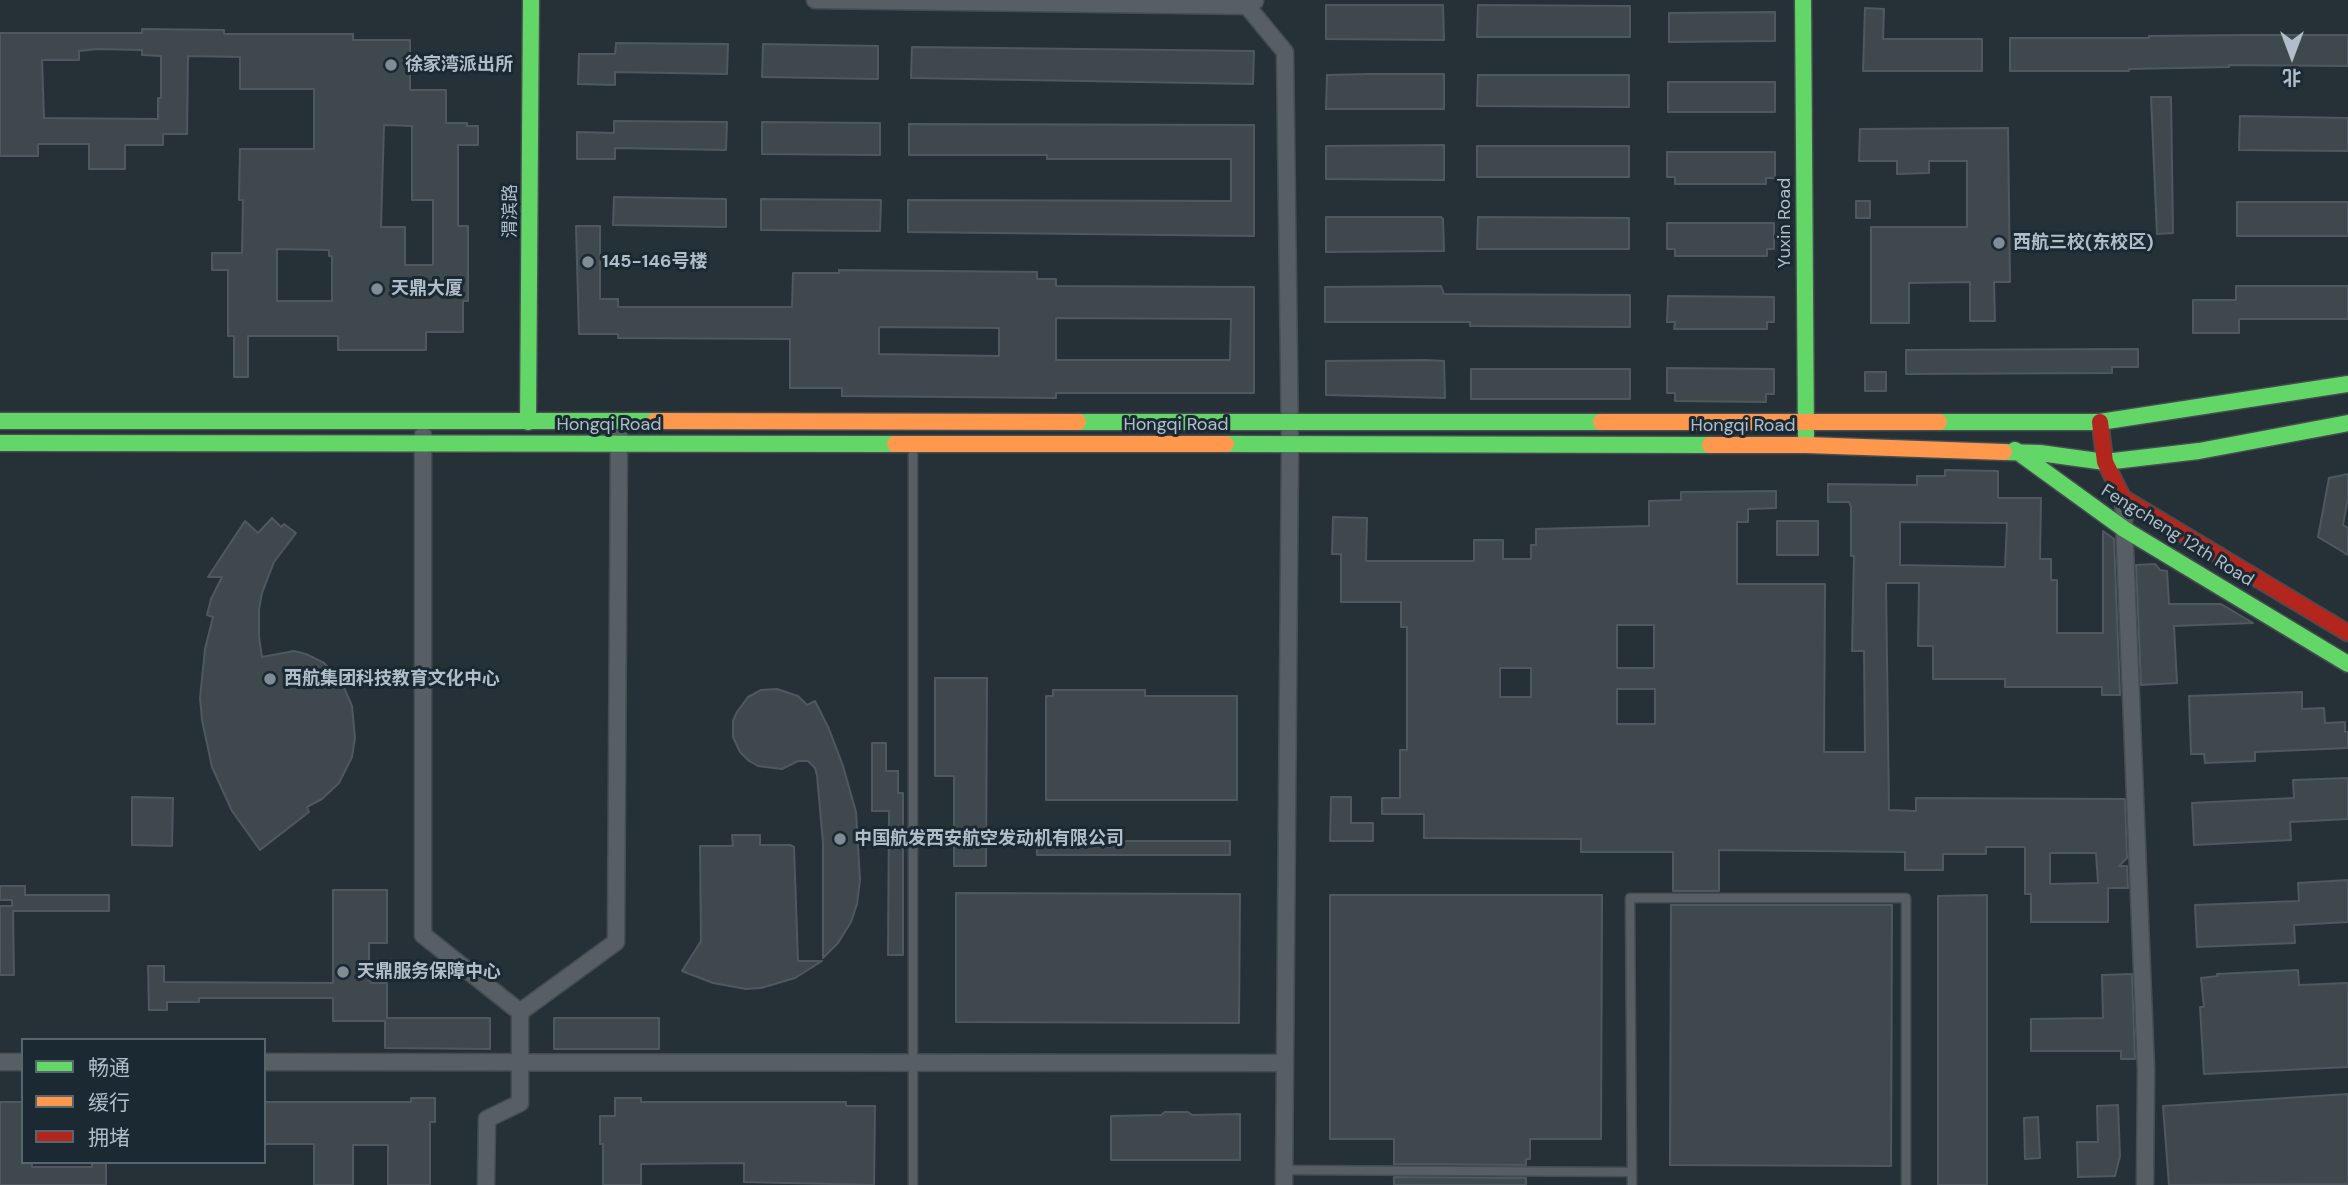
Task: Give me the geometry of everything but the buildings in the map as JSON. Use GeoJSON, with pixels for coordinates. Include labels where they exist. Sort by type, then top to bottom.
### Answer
{"type":"FeatureCollection","features":[{"type":"Feature","properties":{"kind":"main road","name":"渭滨路"},"geometry":{"type":"LineString","coordinates":[[528,422],[531,0]]}},
{"type":"Feature","properties":{"kind":"main road","name":"Yuxin Road"},"geometry":{"type":"LineString","coordinates":[[1804,0],[1806,445]]}},
{"type":"Feature","properties":{"kind":"main road","name":"Hongqi Road"},"geometry":{"type":"LineString","coordinates":[[0,421],[2100,422],[2348,384]]}},
{"type":"Feature","properties":{"kind":"main road"},"geometry":{"type":"LineString","coordinates":[[2015,422],[2015,452]]}},
{"type":"Feature","properties":{"kind":"main road","name":"Fengcheng 12th Road"},"geometry":{"type":"LineString","coordinates":[[2100,422],[2105,462],[2123,498],[2348,633]]}},
{"type":"Feature","properties":{"kind":"main road","name":"Hongqi Road"},"geometry":{"type":"LineString","coordinates":[[0,443],[1806,445],[2040,453],[2105,462],[2199,451],[2348,423]]}},
{"type":"Feature","properties":{"kind":"main road","name":"Fengcheng 12th Road"},"geometry":{"type":"LineString","coordinates":[[2015,452],[2124,529],[2348,664]]}},
{"type":"Feature","properties":{"kind":"street"},"geometry":{"type":"LineString","coordinates":[[815,0],[1250,2],[1285,52],[1290,444],[1284,1177]]}},
{"type":"Feature","properties":{"kind":"street"},"geometry":{"type":"LineString","coordinates":[[422,422],[424,935],[520,1012]]}},
{"type":"Feature","properties":{"kind":"street"},"geometry":{"type":"LineString","coordinates":[[520,1012],[616,942],[619,422]]}},
{"type":"Feature","properties":{"kind":"street"},"geometry":{"type":"LineString","coordinates":[[2123,498],[2146,1069],[2145,1185]]}},
{"type":"Feature","properties":{"kind":"street"},"geometry":{"type":"LineString","coordinates":[[486,1185],[487,1119],[520,1103],[520,1012]]}},
{"type":"Feature","properties":{"kind":"street"},"geometry":{"type":"LineString","coordinates":[[0,1062],[21,1062]]}},
{"type":"Feature","properties":{"kind":"street"},"geometry":{"type":"LineString","coordinates":[[266,1062],[1284,1063]]}},
{"type":"Feature","properties":{"kind":"lane"},"geometry":{"type":"LineString","coordinates":[[913,444],[913,1185]]}},
{"type":"Feature","properties":{"kind":"lane"},"geometry":{"type":"LineString","coordinates":[[1632,1185],[1630,898],[1906,898],[1906,1185]]}},
{"type":"Feature","properties":{"kind":"lane"},"geometry":{"type":"LineString","coordinates":[[1284,1177],[1632,1172]]}},
{"type":"Feature","properties":{"kind":"traffic: fast"},"geometry":{"type":"LineString","coordinates":[[528,422],[531,0]]}},
{"type":"Feature","properties":{"kind":"traffic: fast"},"geometry":{"type":"LineString","coordinates":[[1803,0],[1806,438]]}},
{"type":"Feature","properties":{"kind":"traffic: fast"},"geometry":{"type":"LineString","coordinates":[[1939,422],[2100,422],[2348,384]]}},
{"type":"Feature","properties":{"kind":"traffic: fast"},"geometry":{"type":"LineString","coordinates":[[0,421],[655,421]]}},
{"type":"Feature","properties":{"kind":"traffic: fast"},"geometry":{"type":"LineString","coordinates":[[1078,422],[1601,422]]}},
{"type":"Feature","properties":{"kind":"traffic: fast"},"geometry":{"type":"LineString","coordinates":[[2004,452],[2040,453],[2105,462],[2199,451],[2348,423]]}},
{"type":"Feature","properties":{"kind":"traffic: fast"},"geometry":{"type":"LineString","coordinates":[[0,443],[895,444]]}},
{"type":"Feature","properties":{"kind":"traffic: fast"},"geometry":{"type":"LineString","coordinates":[[1226,444],[1710,445]]}},
{"type":"Feature","properties":{"kind":"traffic: fast"},"geometry":{"type":"LineString","coordinates":[[2015,450],[2124,529],[2348,664]]}},
{"type":"Feature","properties":{"kind":"traffic: slow"},"geometry":{"type":"LineString","coordinates":[[655,421],[1078,422]]}},
{"type":"Feature","properties":{"kind":"traffic: slow"},"geometry":{"type":"LineString","coordinates":[[1601,422],[1939,422]]}},
{"type":"Feature","properties":{"kind":"traffic: slow"},"geometry":{"type":"LineString","coordinates":[[895,444],[1226,444]]}},
{"type":"Feature","properties":{"kind":"traffic: slow"},"geometry":{"type":"LineString","coordinates":[[1710,445],[1806,445],[2004,452]]}},
{"type":"Feature","properties":{"kind":"traffic: jam"},"geometry":{"type":"LineString","coordinates":[[2100,422],[2105,462],[2123,498],[2348,633]]}},
{"type":"Feature","properties":{"kind":"place","name":"徐家湾派出所"},"geometry":{"type":"Point","coordinates":[391,65]}},
{"type":"Feature","properties":{"kind":"place","name":"西航三校(东校区)"},"geometry":{"type":"Point","coordinates":[1999,243]}},
{"type":"Feature","properties":{"kind":"place","name":"145-146号楼"},"geometry":{"type":"Point","coordinates":[588,262]}},
{"type":"Feature","properties":{"kind":"place","name":"天鼎大厦"},"geometry":{"type":"Point","coordinates":[377,289]}},
{"type":"Feature","properties":{"kind":"place","name":"西航集团科技教育文化中心"},"geometry":{"type":"Point","coordinates":[270,679]}},
{"type":"Feature","properties":{"kind":"place","name":"中国航发西安航空发动机有限公司"},"geometry":{"type":"Point","coordinates":[840,839]}},
{"type":"Feature","properties":{"kind":"place","name":"天鼎服务保障中心"},"geometry":{"type":"Point","coordinates":[343,972]}}]}
